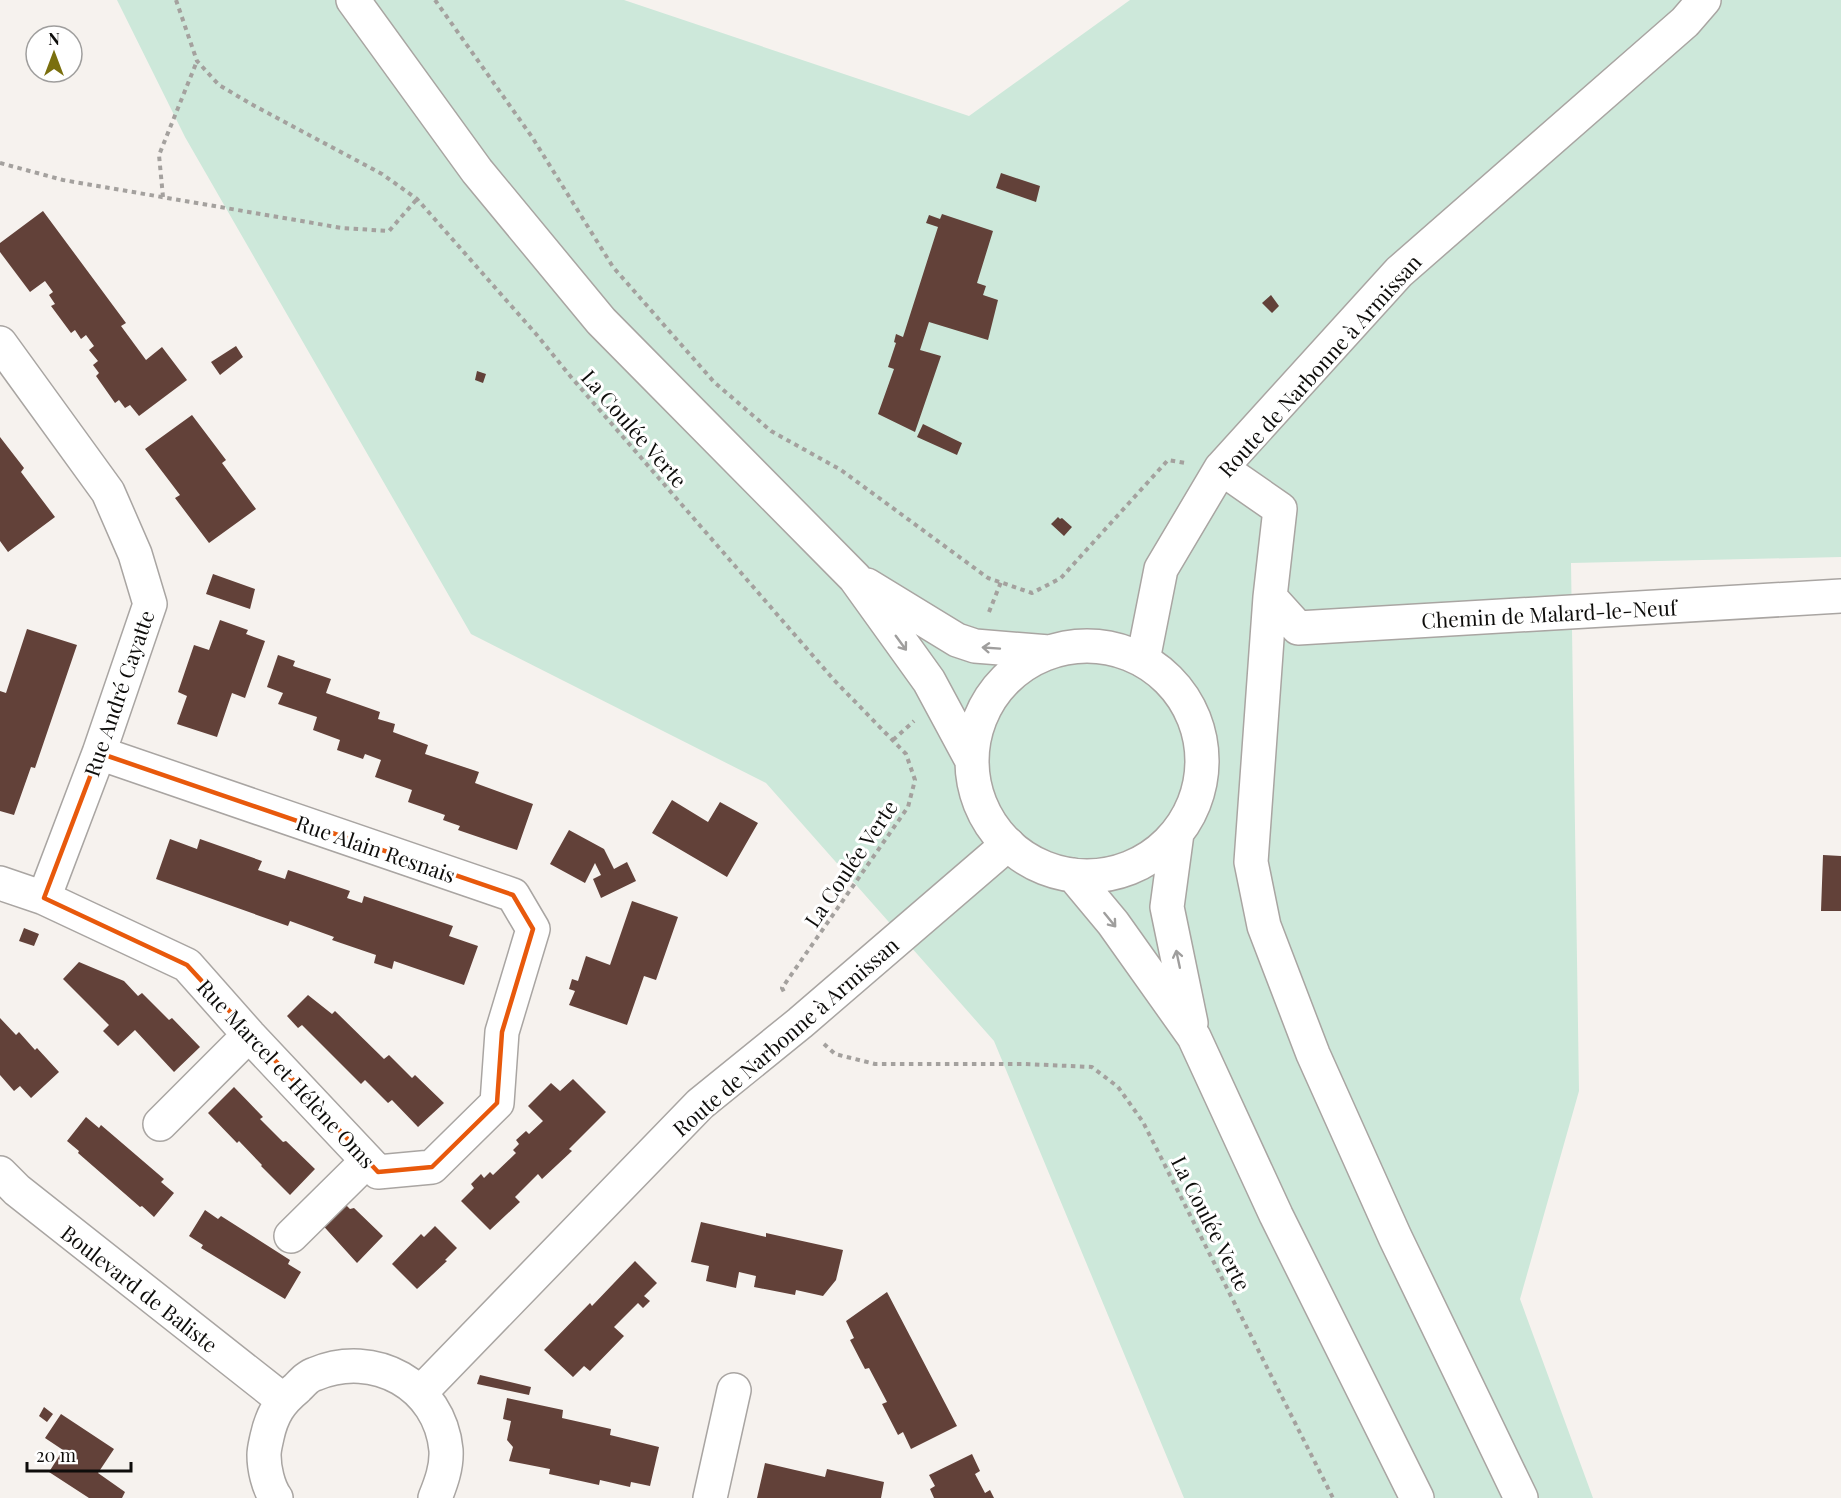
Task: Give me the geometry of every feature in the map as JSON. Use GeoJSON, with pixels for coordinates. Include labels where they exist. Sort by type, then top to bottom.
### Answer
{"type":"FeatureCollection","features":[{"type":"Feature","properties":{"kind":"street"},"geometry":{"type":"LineString","coordinates":[[353,0],[477,171],[601,321],[855,578],[929,681],[971,759]]}},
{"type":"Feature","properties":{"kind":"street","name":"Route de Narbonne à Armissan"},"geometry":{"type":"LineString","coordinates":[[1143,660],[1161,569],[1221,468],[1399,272],[1685,22],[1704,0]]}},
{"type":"Feature","properties":{"kind":"street","name":"Rue André Cayatte"},"geometry":{"type":"LineString","coordinates":[[0,343],[108,492],[135,554],[150,604],[99,753],[44,898]]}},
{"type":"Feature","properties":{"kind":"street"},"geometry":{"type":"LineString","coordinates":[[1221,468],[1280,509],[1270,597],[1251,862],[1264,926],[1313,1054],[1395,1237],[1521,1498]]}},
{"type":"Feature","properties":{"kind":"street"},"geometry":{"type":"LineString","coordinates":[[855,578],[957,640],[975,646],[1049,652]]}},
{"type":"Feature","properties":{"kind":"street","name":"Chemin de Malard-le-Neuf"},"geometry":{"type":"LineString","coordinates":[[1270,597],[1298,628],[1841,596]]}},
{"type":"Feature","properties":{"kind":"street"},"geometry":{"type":"LineString","coordinates":[[1081,645],[1113,648],[1143,660],[1179,690],[1200,733],[1203,768],[1195,803],[1177,833],[1148,860],[1112,874],[1073,875],[1047,870],[1017,853],[1008,844],[993,828],[977,798],[971,759],[977,724],[993,693],[1018,668],[1049,652],[1081,645]]}},
{"type":"Feature","properties":{"kind":"street","name":"Rue Alain Resnais"},"geometry":{"type":"LineString","coordinates":[[99,753],[513,895],[533,929],[502,1032]]}},
{"type":"Feature","properties":{"kind":"street"},"geometry":{"type":"LineString","coordinates":[[1177,833],[1167,907],[1194,1037]]}},
{"type":"Feature","properties":{"kind":"street","name":"Route de Narbonne à Armissan"},"geometry":{"type":"LineString","coordinates":[[421,1392],[700,1104],[800,1023],[1008,844]]}},
{"type":"Feature","properties":{"kind":"street"},"geometry":{"type":"LineString","coordinates":[[1073,875],[1113,923],[1194,1037],[1276,1215],[1417,1498]]}},
{"type":"Feature","properties":{"kind":"street","name":"Rue Marcel et Hélène Oms"},"geometry":{"type":"LineString","coordinates":[[0,883],[44,898],[187,965],[249,1035],[378,1172],[432,1167],[497,1103],[502,1032]]}},
{"type":"Feature","properties":{"kind":"street"},"geometry":{"type":"LineString","coordinates":[[160,1124],[249,1035]]}},
{"type":"Feature","properties":{"kind":"street"},"geometry":{"type":"LineString","coordinates":[[291,1236],[367,1161]]}},
{"type":"Feature","properties":{"kind":"street","name":"Boulevard de Baliste"},"geometry":{"type":"LineString","coordinates":[[0,1173],[17,1190],[282,1400]]}},
{"type":"Feature","properties":{"kind":"street"},"geometry":{"type":"LineString","coordinates":[[276,1498],[271,1491],[264,1454],[270,1422],[282,1400],[313,1374],[349,1364],[388,1371],[421,1392],[438,1419],[446,1450],[443,1479],[435,1498]]}},
{"type":"Feature","properties":{"kind":"street"},"geometry":{"type":"LineString","coordinates":[[710,1498],[734,1390]]}},
{"type":"Feature","properties":{"kind":"path","name":"La Coulée Verte"},"geometry":{"type":"LineString","coordinates":[[176,0],[198,61],[219,85],[382,174],[417,199],[834,680],[906,753],[915,780],[908,807],[782,988],[800,1023],[836,1054],[875,1064],[1025,1064],[1092,1067],[1118,1087],[1143,1122],[1334,1498]]}},
{"type":"Feature","properties":{"kind":"path"},"geometry":{"type":"LineString","coordinates":[[435,0],[532,137],[614,267],[714,382],[771,431],[841,470],[988,578],[1032,593],[1061,578],[1168,460],[1221,468]]}},
{"type":"Feature","properties":{"kind":"path"},"geometry":{"type":"LineString","coordinates":[[163,197],[159,155],[198,61]]}},
{"type":"Feature","properties":{"kind":"path"},"geometry":{"type":"LineString","coordinates":[[0,163],[63,180],[342,228],[389,231],[417,199]]}},
{"type":"Feature","properties":{"kind":"highlighted area"},"geometry":{"type":"Polygon","coordinates":[[[99,753],[513,895],[533,929],[502,1032],[497,1103],[432,1167],[378,1172],[187,965],[44,898],[99,753]]]}},
{"type":"Feature","properties":{"kind":"green space"},"geometry":{"type":"Polygon","coordinates":[[[117,0],[624,0],[969,116],[1130,0],[1841,0],[1841,557],[1571,563],[1579,1091],[1520,1299],[1593,1498],[1184,1498],[994,1041],[766,783],[471,634],[185,137],[117,0]]]}},
{"type":"Feature","properties":{"kind":"building"},"geometry":{"type":"Polygon","coordinates":[[[1001,173],[1040,186],[1036,202],[996,188],[1001,173]]]}},
{"type":"Feature","properties":{"kind":"building"},"geometry":{"type":"Polygon","coordinates":[[[43,211],[126,323],[121,326],[146,360],[162,347],[187,380],[139,416],[130,405],[125,408],[119,400],[115,403],[96,376],[99,373],[93,365],[98,361],[89,350],[94,346],[86,335],[81,339],[75,330],[71,333],[51,306],[55,304],[49,295],[53,292],[45,281],[30,292],[0,252],[0,243],[43,211]]]}},
{"type":"Feature","properties":{"kind":"building"},"geometry":{"type":"Polygon","coordinates":[[[942,214],[993,231],[977,283],[986,286],[983,295],[998,300],[988,340],[929,322],[920,350],[941,356],[915,432],[878,414],[894,369],[888,367],[896,343],[894,342],[896,334],[903,337],[938,227],[926,223],[929,215],[940,219],[942,214]]]}},
{"type":"Feature","properties":{"kind":"building"},"geometry":{"type":"Polygon","coordinates":[[[1271,295],[1279,306],[1272,313],[1262,303],[1271,295]]]}},
{"type":"Feature","properties":{"kind":"building"},"geometry":{"type":"Polygon","coordinates":[[[236,346],[243,357],[220,375],[211,362],[236,346]]]}},
{"type":"Feature","properties":{"kind":"building"},"geometry":{"type":"Polygon","coordinates":[[[477,371],[486,374],[483,383],[475,380],[477,371]]]}},
{"type":"Feature","properties":{"kind":"building"},"geometry":{"type":"Polygon","coordinates":[[[192,415],[226,460],[222,463],[256,509],[209,543],[175,498],[180,495],[145,449],[192,415]]]}},
{"type":"Feature","properties":{"kind":"building"},"geometry":{"type":"Polygon","coordinates":[[[923,424],[962,443],[957,455],[917,437],[923,424]]]}},
{"type":"Feature","properties":{"kind":"building"},"geometry":{"type":"Polygon","coordinates":[[[0,437],[24,468],[21,472],[55,517],[8,552],[0,541],[0,437]]]}},
{"type":"Feature","properties":{"kind":"building"},"geometry":{"type":"Polygon","coordinates":[[[1058,517],[1072,527],[1064,536],[1051,524],[1058,517]]]}},
{"type":"Feature","properties":{"kind":"building"},"geometry":{"type":"Polygon","coordinates":[[[213,574],[255,589],[250,609],[206,594],[213,574]]]}},
{"type":"Feature","properties":{"kind":"building"},"geometry":{"type":"Polygon","coordinates":[[[220,620],[248,630],[246,634],[265,641],[245,698],[232,693],[217,737],[177,724],[187,696],[178,692],[194,645],[209,650],[220,620]]]}},
{"type":"Feature","properties":{"kind":"building"},"geometry":{"type":"Polygon","coordinates":[[[27,629],[77,645],[35,768],[31,767],[14,815],[0,811],[0,691],[6,693],[27,629]]]}},
{"type":"Feature","properties":{"kind":"building"},"geometry":{"type":"Polygon","coordinates":[[[278,655],[295,661],[293,666],[331,679],[326,693],[380,712],[378,719],[395,724],[393,732],[428,745],[425,754],[479,772],[475,783],[533,804],[517,850],[458,830],[460,826],[443,820],[445,815],[408,802],[412,790],[375,777],[381,760],[365,754],[363,759],[337,750],[340,740],[313,730],[317,717],[278,704],[283,693],[267,687],[278,655]]]}},
{"type":"Feature","properties":{"kind":"building"},"geometry":{"type":"Polygon","coordinates":[[[672,800],[708,822],[720,802],[758,823],[727,877],[652,833],[672,800]]]}},
{"type":"Feature","properties":{"kind":"building"},"geometry":{"type":"Polygon","coordinates":[[[569,830],[604,849],[614,869],[627,862],[636,881],[601,898],[593,879],[601,875],[595,863],[585,883],[550,864],[569,830]]]}},
{"type":"Feature","properties":{"kind":"building"},"geometry":{"type":"Polygon","coordinates":[[[170,839],[197,849],[200,839],[262,861],[258,870],[285,879],[288,870],[350,891],[347,898],[362,903],[364,896],[453,926],[449,936],[478,946],[464,985],[394,961],[392,969],[374,963],[376,955],[332,940],[334,937],[290,921],[288,926],[156,879],[170,839]]]}},
{"type":"Feature","properties":{"kind":"building"},"geometry":{"type":"Polygon","coordinates":[[[1823,855],[1841,856],[1841,911],[1821,911],[1823,855]]]}},
{"type":"Feature","properties":{"kind":"building"},"geometry":{"type":"Polygon","coordinates":[[[632,901],[678,917],[656,980],[644,976],[627,1025],[569,1005],[575,991],[569,989],[572,979],[578,981],[586,956],[610,965],[632,901]]]}},
{"type":"Feature","properties":{"kind":"building"},"geometry":{"type":"Polygon","coordinates":[[[24,928],[39,934],[34,946],[19,941],[24,928]]]}},
{"type":"Feature","properties":{"kind":"building"},"geometry":{"type":"Polygon","coordinates":[[[79,962],[124,981],[138,996],[142,993],[169,1020],[172,1018],[200,1047],[174,1072],[135,1030],[118,1046],[103,1031],[109,1025],[63,979],[79,962]]]}},
{"type":"Feature","properties":{"kind":"building"},"geometry":{"type":"Polygon","coordinates":[[[308,995],[332,1014],[335,1011],[384,1059],[389,1055],[412,1078],[415,1075],[444,1103],[418,1127],[392,1100],[388,1103],[365,1080],[361,1084],[302,1025],[298,1028],[287,1016],[308,995]]]}},
{"type":"Feature","properties":{"kind":"building"},"geometry":{"type":"Polygon","coordinates":[[[0,1018],[16,1035],[19,1032],[35,1050],[37,1048],[59,1072],[31,1098],[20,1086],[14,1091],[0,1075],[0,1018]]]}},
{"type":"Feature","properties":{"kind":"building"},"geometry":{"type":"Polygon","coordinates":[[[573,1079],[606,1112],[569,1149],[572,1151],[542,1179],[538,1174],[515,1197],[520,1202],[490,1230],[461,1201],[474,1188],[471,1184],[481,1174],[484,1178],[490,1172],[493,1175],[516,1153],[513,1150],[519,1144],[516,1140],[526,1131],[529,1134],[543,1121],[528,1106],[551,1083],[560,1091],[573,1079]]]}},
{"type":"Feature","properties":{"kind":"building"},"geometry":{"type":"Polygon","coordinates":[[[234,1087],[263,1117],[260,1119],[315,1169],[290,1195],[239,1141],[237,1143],[208,1113],[234,1087]]]}},
{"type":"Feature","properties":{"kind":"building"},"geometry":{"type":"Polygon","coordinates":[[[86,1117],[99,1128],[101,1125],[164,1179],[161,1182],[174,1193],[154,1217],[78,1153],[79,1151],[67,1141],[86,1117]]]}},
{"type":"Feature","properties":{"kind":"building"},"geometry":{"type":"Polygon","coordinates":[[[339,1198],[350,1209],[354,1208],[383,1236],[357,1263],[318,1220],[339,1198]]]}},
{"type":"Feature","properties":{"kind":"building"},"geometry":{"type":"Polygon","coordinates":[[[205,1210],[218,1219],[221,1216],[290,1260],[288,1264],[301,1272],[285,1299],[201,1248],[203,1245],[189,1236],[205,1210]]]}},
{"type":"Feature","properties":{"kind":"building"},"geometry":{"type":"Polygon","coordinates":[[[701,1222],[766,1237],[766,1233],[843,1250],[836,1280],[823,1296],[796,1290],[795,1295],[754,1287],[756,1276],[739,1272],[736,1288],[706,1281],[709,1266],[691,1262],[701,1222]]]}},
{"type":"Feature","properties":{"kind":"building"},"geometry":{"type":"Polygon","coordinates":[[[435,1226],[457,1248],[445,1260],[447,1261],[417,1289],[392,1264],[421,1234],[424,1237],[435,1226]]]}},
{"type":"Feature","properties":{"kind":"building"},"geometry":{"type":"Polygon","coordinates":[[[635,1261],[657,1283],[644,1296],[650,1301],[643,1308],[638,1303],[614,1327],[624,1336],[590,1371],[584,1366],[573,1377],[544,1350],[590,1303],[592,1306],[635,1261]]]}},
{"type":"Feature","properties":{"kind":"building"},"geometry":{"type":"Polygon","coordinates":[[[887,1292],[957,1426],[911,1449],[903,1432],[898,1435],[882,1404],[887,1402],[869,1368],[865,1369],[850,1340],[854,1338],[846,1321],[887,1292]]]}},
{"type":"Feature","properties":{"kind":"building"},"geometry":{"type":"Polygon","coordinates":[[[480,1375],[531,1387],[529,1395],[477,1384],[480,1375]]]}},
{"type":"Feature","properties":{"kind":"building"},"geometry":{"type":"Polygon","coordinates":[[[507,1398],[563,1410],[562,1418],[611,1429],[610,1435],[659,1447],[650,1486],[631,1482],[630,1487],[600,1480],[599,1485],[549,1474],[550,1469],[509,1461],[513,1447],[507,1440],[511,1421],[503,1419],[507,1398]]]}},
{"type":"Feature","properties":{"kind":"building"},"geometry":{"type":"Polygon","coordinates":[[[44,1407],[53,1414],[47,1422],[39,1416],[44,1407]]]}},
{"type":"Feature","properties":{"kind":"building"},"geometry":{"type":"Polygon","coordinates":[[[61,1414],[114,1449],[98,1473],[125,1492],[122,1498],[89,1498],[49,1472],[63,1450],[45,1438],[61,1414]]]}},
{"type":"Feature","properties":{"kind":"building"},"geometry":{"type":"Polygon","coordinates":[[[972,1454],[980,1471],[975,1474],[985,1493],[990,1490],[994,1498],[934,1498],[930,1489],[935,1486],[929,1475],[972,1454]]]}},
{"type":"Feature","properties":{"kind":"building"},"geometry":{"type":"Polygon","coordinates":[[[765,1463],[825,1477],[827,1469],[884,1482],[881,1498],[757,1498],[765,1463]]]}}]}
